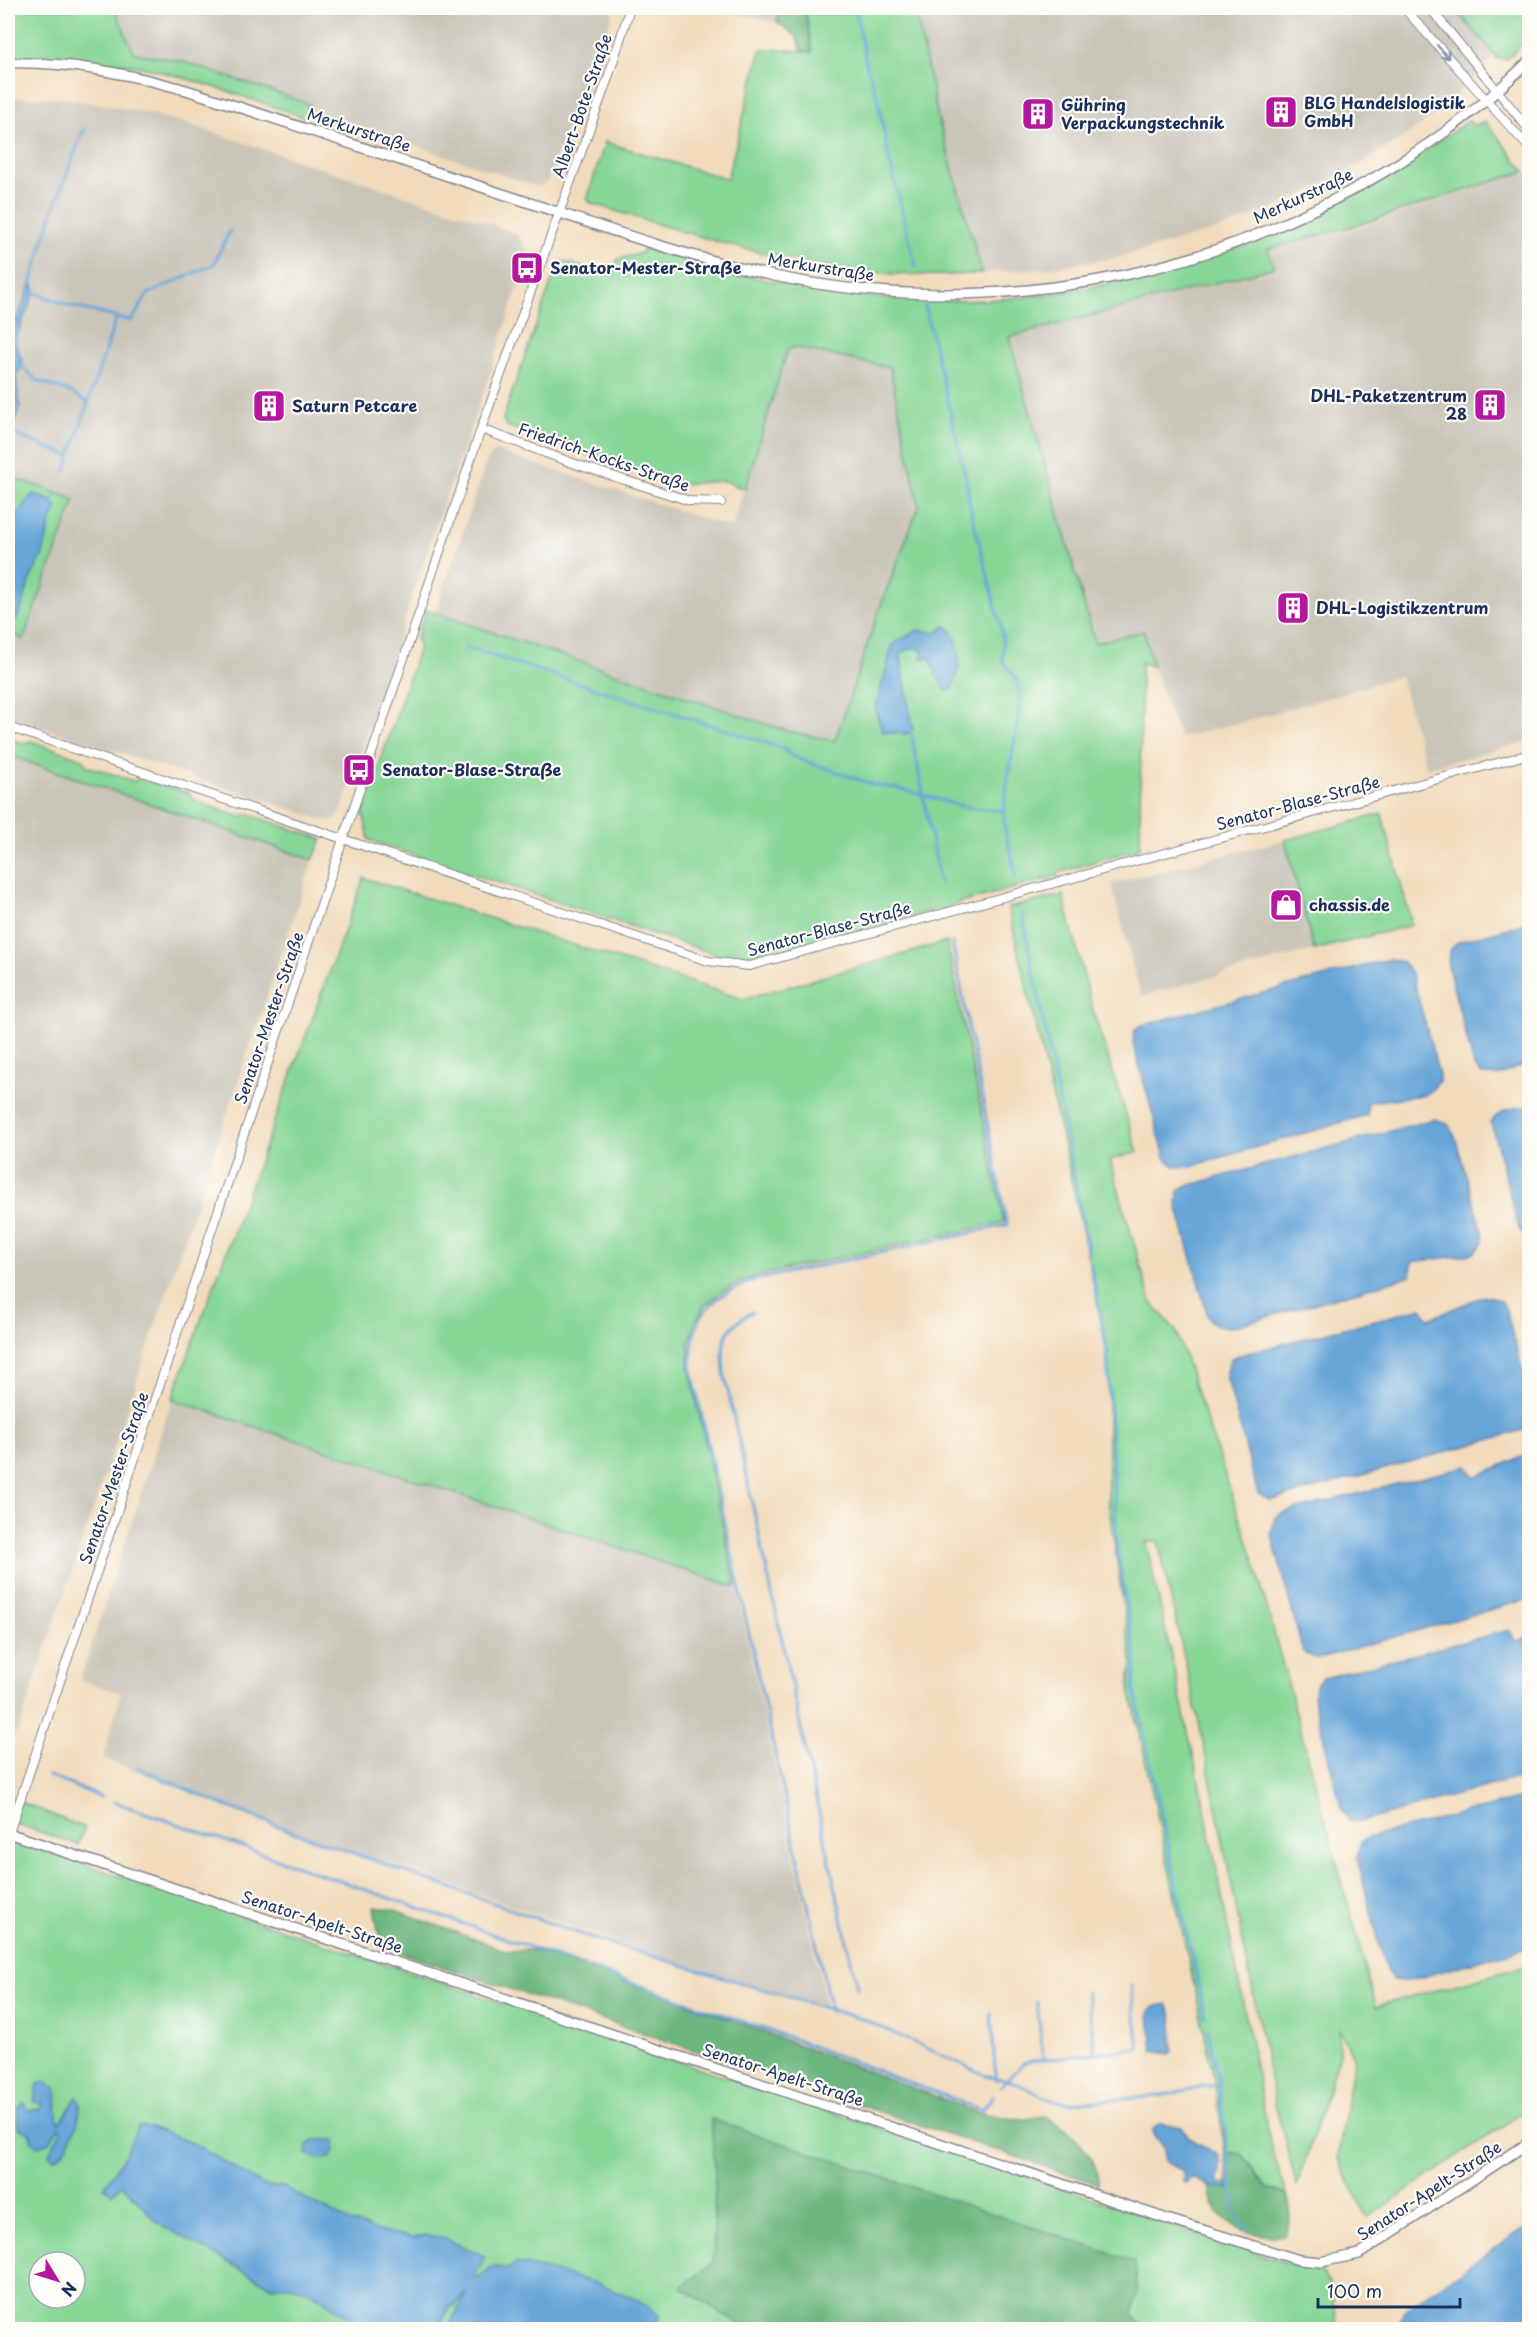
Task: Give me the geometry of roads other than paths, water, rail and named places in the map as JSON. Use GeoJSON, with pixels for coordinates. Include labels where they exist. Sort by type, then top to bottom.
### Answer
{"type":"FeatureCollection","features":[{"type":"Feature","properties":{"kind":"street","name":"Albert-Bote-Straße"},"geometry":{"type":"LineString","coordinates":[[559,212],[608,78],[630,8]]}},
{"type":"Feature","properties":{"kind":"street"},"geometry":{"type":"LineString","coordinates":[[1404,8],[1530,149]]}},
{"type":"Feature","properties":{"kind":"street"},"geometry":{"type":"LineString","coordinates":[[1430,8],[1530,131]]}},
{"type":"Feature","properties":{"kind":"street","name":"Merkurstraße"},"geometry":{"type":"LineString","coordinates":[[8,63],[54,64],[93,69],[176,87],[691,255],[816,284],[937,294],[1036,289],[1146,270],[1209,252],[1269,230],[1374,178],[1433,141],[1485,101],[1530,60]]}},
{"type":"Feature","properties":{"kind":"street","name":"Senator-Mester-Straße"},"geometry":{"type":"LineString","coordinates":[[8,1833],[481,429],[559,212]]}},
{"type":"Feature","properties":{"kind":"street","name":"Friedrich-Kocks-Straße"},"geometry":{"type":"LineString","coordinates":[[481,429],[578,465],[690,501],[721,501]]}},
{"type":"Feature","properties":{"kind":"street","name":"Senator-Blase-Straße"},"geometry":{"type":"LineString","coordinates":[[8,727],[708,961],[749,966],[1530,754]]}},
{"type":"Feature","properties":{"kind":"street","name":"Senator-Apelt-Straße"},"geometry":{"type":"LineString","coordinates":[[8,1833],[1167,2220],[1299,2260],[1321,2262],[1359,2254],[1530,2142]]}},
{"type":"Feature","properties":{"kind":"water"},"geometry":{"type":"Polygon","coordinates":[[[32,282],[35,292],[16,337],[16,346],[23,362],[16,378],[20,407],[10,436],[8,436],[8,341],[32,282]]]}},
{"type":"Feature","properties":{"kind":"water"},"geometry":{"type":"Polygon","coordinates":[[[33,494],[52,501],[57,507],[51,519],[42,556],[32,575],[20,612],[8,628],[7,575],[10,538],[22,507],[33,494]]]}},
{"type":"Feature","properties":{"kind":"water"},"geometry":{"type":"Polygon","coordinates":[[[946,626],[953,633],[959,655],[953,689],[947,691],[936,675],[930,657],[922,659],[922,651],[915,647],[900,653],[913,729],[907,734],[883,732],[875,710],[893,644],[918,630],[936,633],[946,626]]]}},
{"type":"Feature","properties":{"kind":"water"},"geometry":{"type":"Polygon","coordinates":[[[1529,922],[1529,1062],[1498,1076],[1482,1075],[1474,1066],[1448,967],[1449,951],[1458,942],[1529,922]]]}},
{"type":"Feature","properties":{"kind":"water"},"geometry":{"type":"Polygon","coordinates":[[[1390,959],[1403,962],[1412,975],[1439,1074],[1439,1081],[1431,1091],[1424,1095],[1368,1102],[1367,1115],[1192,1166],[1184,1167],[1170,1163],[1165,1157],[1133,1044],[1134,1032],[1139,1026],[1390,959]]]}},
{"type":"Feature","properties":{"kind":"water"},"geometry":{"type":"Polygon","coordinates":[[[1530,1106],[1529,1242],[1519,1229],[1491,1123],[1498,1114],[1512,1108],[1530,1106]]]}},
{"type":"Feature","properties":{"kind":"water"},"geometry":{"type":"Polygon","coordinates":[[[1434,1119],[1447,1123],[1455,1136],[1483,1235],[1483,1242],[1475,1252],[1412,1262],[1411,1276],[1235,1326],[1217,1325],[1208,1317],[1177,1205],[1178,1192],[1183,1187],[1434,1119]]]}},
{"type":"Feature","properties":{"kind":"water"},"geometry":{"type":"Polygon","coordinates":[[[1489,1296],[1501,1301],[1505,1307],[1529,1398],[1530,1411],[1527,1426],[1520,1431],[1277,1499],[1269,1500],[1258,1494],[1226,1375],[1230,1360],[1236,1356],[1422,1308],[1429,1319],[1481,1297],[1489,1296]]]}},
{"type":"Feature","properties":{"kind":"water"},"geometry":{"type":"Polygon","coordinates":[[[1529,1454],[1529,1599],[1323,1657],[1315,1658],[1303,1652],[1271,1532],[1276,1518],[1282,1513],[1467,1466],[1474,1477],[1529,1454]]]}},
{"type":"Feature","properties":{"kind":"water"},"geometry":{"type":"Polygon","coordinates":[[[1509,1630],[1516,1642],[1529,1636],[1529,1775],[1364,1821],[1349,1820],[1342,1810],[1313,1697],[1317,1683],[1323,1678],[1509,1630]]]}},
{"type":"Feature","properties":{"kind":"water"},"geometry":{"type":"Polygon","coordinates":[[[1529,1796],[1529,1947],[1408,1981],[1393,1980],[1386,1970],[1357,1857],[1361,1843],[1367,1838],[1529,1796]]]}},
{"type":"Feature","properties":{"kind":"water"},"geometry":{"type":"Polygon","coordinates":[[[1167,2004],[1172,2021],[1173,2051],[1170,2054],[1153,2051],[1149,2014],[1152,2007],[1167,2004]]]}},
{"type":"Feature","properties":{"kind":"water"},"geometry":{"type":"Polygon","coordinates":[[[45,2082],[56,2089],[57,2118],[60,2123],[77,2097],[80,2100],[79,2115],[70,2142],[59,2156],[53,2159],[49,2154],[61,2131],[59,2127],[50,2142],[38,2146],[32,2141],[30,2133],[18,2128],[18,2109],[24,2103],[29,2110],[40,2109],[43,2103],[34,2102],[38,2084],[45,2082]]]}},
{"type":"Feature","properties":{"kind":"water"},"geometry":{"type":"Polygon","coordinates":[[[1160,2123],[1182,2127],[1188,2137],[1218,2155],[1221,2163],[1218,2180],[1221,2184],[1229,2184],[1229,2189],[1209,2186],[1193,2177],[1186,2183],[1183,2182],[1183,2171],[1164,2161],[1164,2146],[1153,2135],[1153,2129],[1160,2123]]]}},
{"type":"Feature","properties":{"kind":"water"},"geometry":{"type":"Polygon","coordinates":[[[138,2126],[151,2127],[196,2145],[264,2186],[283,2187],[350,2222],[379,2231],[413,2237],[426,2235],[443,2238],[485,2256],[474,2277],[478,2278],[493,2266],[508,2269],[516,2263],[572,2276],[627,2295],[659,2315],[656,2330],[448,2329],[468,2291],[456,2305],[451,2306],[436,2329],[372,2330],[310,2293],[298,2288],[272,2287],[158,2223],[121,2185],[112,2194],[104,2187],[125,2155],[138,2126]]]}},
{"type":"Feature","properties":{"kind":"water"},"geometry":{"type":"Polygon","coordinates":[[[315,2140],[336,2140],[335,2149],[330,2158],[319,2159],[307,2154],[307,2145],[315,2140]]]}},
{"type":"Feature","properties":{"kind":"water"},"geometry":{"type":"Polygon","coordinates":[[[1529,2225],[1529,2329],[1397,2329],[1404,2311],[1529,2225]]]}},
{"type":"Feature","properties":{"kind":"waterway"},"geometry":{"type":"LineString","coordinates":[[855,8],[867,67],[878,99],[888,155],[916,267]]}},
{"type":"Feature","properties":{"kind":"waterway"},"geometry":{"type":"LineString","coordinates":[[31,284],[52,213],[84,129]]}},
{"type":"Feature","properties":{"kind":"waterway"},"geometry":{"type":"LineString","coordinates":[[31,291],[67,305],[131,321],[148,294],[214,264],[230,230]]}},
{"type":"Feature","properties":{"kind":"waterway"},"geometry":{"type":"LineString","coordinates":[[925,307],[966,477],[974,524],[1000,623],[1003,638],[1002,660],[1017,680],[1020,696],[1004,815],[1005,832],[1015,878]]}},
{"type":"Feature","properties":{"kind":"waterway"},"geometry":{"type":"LineString","coordinates":[[65,472],[117,316]]}},
{"type":"Feature","properties":{"kind":"waterway"},"geometry":{"type":"LineString","coordinates":[[19,364],[38,381],[70,392],[87,402]]}},
{"type":"Feature","properties":{"kind":"waterway"},"geometry":{"type":"LineString","coordinates":[[8,432],[70,456]]}},
{"type":"Feature","properties":{"kind":"waterway"},"geometry":{"type":"LineString","coordinates":[[53,502],[57,494]]}},
{"type":"Feature","properties":{"kind":"waterway"},"geometry":{"type":"LineString","coordinates":[[465,647],[780,747],[794,757],[874,785],[897,788],[965,807],[1004,811]]}},
{"type":"Feature","properties":{"kind":"waterway"},"geometry":{"type":"LineString","coordinates":[[911,731],[940,883]]}},
{"type":"Feature","properties":{"kind":"waterway"},"geometry":{"type":"LineString","coordinates":[[1022,913],[1089,1252]]}},
{"type":"Feature","properties":{"kind":"waterway"},"geometry":{"type":"LineString","coordinates":[[831,2011],[691,1366],[692,1349],[694,1334],[705,1311],[725,1294],[754,1280],[1007,1225],[952,942]]}},
{"type":"Feature","properties":{"kind":"waterway"},"geometry":{"type":"LineString","coordinates":[[1091,1264],[1107,1352],[1117,1549],[1136,1660],[1134,1687],[1205,2017]]}},
{"type":"Feature","properties":{"kind":"waterway"},"geometry":{"type":"LineString","coordinates":[[752,1312],[735,1324],[726,1336],[723,1352],[724,1372],[857,1988]]}},
{"type":"Feature","properties":{"kind":"waterway"},"geometry":{"type":"LineString","coordinates":[[137,1767],[218,1803],[291,1831],[592,1938],[865,2020],[985,2075],[1014,2082],[1051,2100],[1070,2103],[1160,2096],[1204,2086],[1220,2086]]}},
{"type":"Feature","properties":{"kind":"waterway"},"geometry":{"type":"LineString","coordinates":[[49,1776],[101,1797]]}},
{"type":"Feature","properties":{"kind":"waterway"},"geometry":{"type":"LineString","coordinates":[[114,1802],[785,2036],[982,2110],[993,2096]]}},
{"type":"Feature","properties":{"kind":"waterway"},"geometry":{"type":"LineString","coordinates":[[1001,2086],[1023,2063],[1030,2061],[1139,2048],[1131,1986]]}},
{"type":"Feature","properties":{"kind":"waterway"},"geometry":{"type":"LineString","coordinates":[[1087,1992],[1095,2053]]}},
{"type":"Feature","properties":{"kind":"waterway"},"geometry":{"type":"LineString","coordinates":[[1037,2002],[1043,2059]]}},
{"type":"Feature","properties":{"kind":"waterway"},"geometry":{"type":"LineString","coordinates":[[991,2013],[996,2080]]}},
{"type":"Feature","properties":{"kind":"waterway"},"geometry":{"type":"LineString","coordinates":[[1208,2030],[1218,2077],[1235,2212],[1247,2229]]}},
{"type":"Feature","properties":{"kind":"place","name":"BLG Handelslogistik GmbH"},"geometry":{"type":"Point","coordinates":[1281,112]}},
{"type":"Feature","properties":{"kind":"place","name":"Gühring Verpackungstechnik"},"geometry":{"type":"Point","coordinates":[1038,114]}},
{"type":"Feature","properties":{"kind":"place","name":"Senator-Mester-Straße"},"geometry":{"type":"Point","coordinates":[527,268]}},
{"type":"Feature","properties":{"kind":"place","name":"DHL-Paketzentrum 28"},"geometry":{"type":"Point","coordinates":[1490,405]}},
{"type":"Feature","properties":{"kind":"place","name":"Saturn Petcare"},"geometry":{"type":"Point","coordinates":[269,406]}},
{"type":"Feature","properties":{"kind":"place","name":"DHL-Logistikzentrum"},"geometry":{"type":"Point","coordinates":[1293,608]}},
{"type":"Feature","properties":{"kind":"place","name":"Senator-Blase-Straße"},"geometry":{"type":"Point","coordinates":[359,770]}},
{"type":"Feature","properties":{"kind":"place","name":"chassis.de"},"geometry":{"type":"Point","coordinates":[1286,905]}}]}
